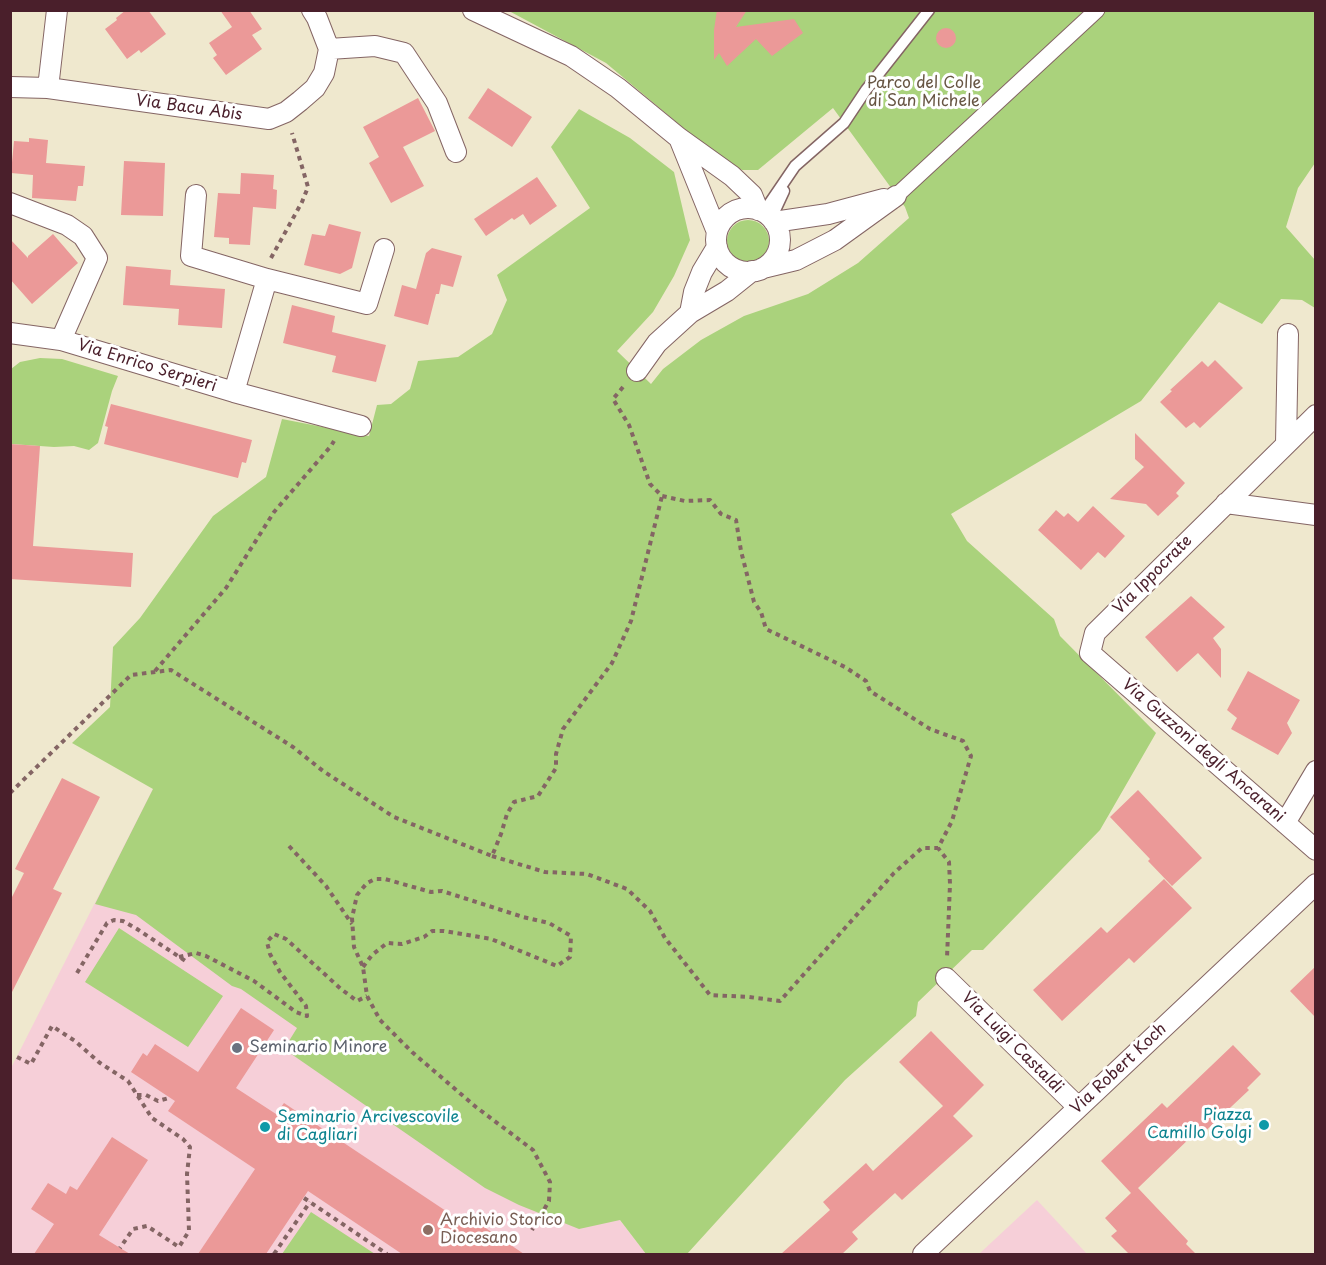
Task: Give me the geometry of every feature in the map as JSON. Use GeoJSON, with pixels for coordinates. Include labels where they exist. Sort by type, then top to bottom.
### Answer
{"type":"FeatureCollection","features":[{"type":"Feature","properties":{"kind":"street"},"geometry":{"type":"LineString","coordinates":[[48,88],[57,10]]}},
{"type":"Feature","properties":{"kind":"street"},"geometry":{"type":"LineString","coordinates":[[312,10],[329,49],[375,46],[404,53],[437,102],[456,152]]}},
{"type":"Feature","properties":{"kind":"street"},"geometry":{"type":"LineString","coordinates":[[473,10],[571,56],[618,88],[679,138],[732,176],[752,195],[778,232],[777,253],[771,262],[690,313],[657,343],[638,371]]}},
{"type":"Feature","properties":{"kind":"street"},"geometry":{"type":"LineString","coordinates":[[679,138],[723,261],[732,268],[742,271],[758,270],[796,260],[835,240],[896,196],[1097,10]]}},
{"type":"Feature","properties":{"kind":"street","name":"Via Bacu Abis"},"geometry":{"type":"LineString","coordinates":[[10,87],[48,88],[269,119],[286,112],[315,88],[324,73],[329,49]]}},
{"type":"Feature","properties":{"kind":"street"},"geometry":{"type":"LineString","coordinates":[[196,195],[191,256],[267,279],[367,304],[384,249]]}},
{"type":"Feature","properties":{"kind":"street"},"geometry":{"type":"LineString","coordinates":[[690,313],[694,292],[717,239],[721,222],[728,215],[748,208],[766,216],[828,214],[896,196]]}},
{"type":"Feature","properties":{"kind":"street","name":"Via Enrico Serpieri"},"geometry":{"type":"LineString","coordinates":[[10,203],[66,225],[83,236],[97,258],[61,340]]}},
{"type":"Feature","properties":{"kind":"street","name":"Via Enrico Serpieri"},"geometry":{"type":"LineString","coordinates":[[234,392],[267,279]]}},
{"type":"Feature","properties":{"kind":"street"},"geometry":{"type":"LineString","coordinates":[[1286,444],[1288,334]]}},
{"type":"Feature","properties":{"kind":"street","name":"Via Enrico Serpieri"},"geometry":{"type":"LineString","coordinates":[[15,338],[61,340],[234,392],[352,423]]}},
{"type":"Feature","properties":{"kind":"street","name":"Via Ippocrate"},"geometry":{"type":"LineString","coordinates":[[1090,653],[1095,633],[1316,415]]}},
{"type":"Feature","properties":{"kind":"street"},"geometry":{"type":"LineString","coordinates":[[1226,503],[1316,515]]}},
{"type":"Feature","properties":{"kind":"street","name":"Via Guzzoni degli Ancarani"},"geometry":{"type":"LineString","coordinates":[[1090,653],[1316,850]]}},
{"type":"Feature","properties":{"kind":"street"},"geometry":{"type":"LineString","coordinates":[[1285,823],[1316,771]]}},
{"type":"Feature","properties":{"kind":"street","name":"Via Robert Koch"},"geometry":{"type":"LineString","coordinates":[[923,1254],[1316,884]]}},
{"type":"Feature","properties":{"kind":"street","name":"Via Luigi Castaldi"},"geometry":{"type":"LineString","coordinates":[[946,978],[1078,1107]]}},
{"type":"Feature","properties":{"kind":"lane"},"geometry":{"type":"LineString","coordinates":[[766,216],[795,166],[844,123],[866,90],[929,10]]}},
{"type":"Feature","properties":{"kind":"path"},"geometry":{"type":"LineString","coordinates":[[271,257],[308,187],[286,112]]}},
{"type":"Feature","properties":{"kind":"path"},"geometry":{"type":"LineString","coordinates":[[638,371],[613,399],[629,425],[650,484],[662,496],[685,501],[710,500],[721,514],[736,520],[754,602],[761,612],[766,629],[845,667],[866,681],[870,691],[930,729],[963,741],[971,756],[952,821],[938,848]]}},
{"type":"Feature","properties":{"kind":"path"},"geometry":{"type":"LineString","coordinates":[[154,672],[226,588],[274,512],[352,423]]}},
{"type":"Feature","properties":{"kind":"path"},"geometry":{"type":"LineString","coordinates":[[492,856],[507,814],[514,802],[538,796],[556,768],[556,754],[563,729],[612,663],[631,621],[662,496]]}},
{"type":"Feature","properties":{"kind":"path"},"geometry":{"type":"LineString","coordinates":[[10,793],[131,675],[171,670],[293,747],[323,771],[393,817],[492,856],[545,872],[587,874],[627,889],[650,911],[665,938],[710,995],[749,997],[780,1002],[894,873],[922,848],[938,848]]}},
{"type":"Feature","properties":{"kind":"path"},"geometry":{"type":"LineString","coordinates":[[289,846],[327,886],[353,924]]}},
{"type":"Feature","properties":{"kind":"path"},"geometry":{"type":"LineString","coordinates":[[938,848],[949,862],[951,884],[946,978]]}},
{"type":"Feature","properties":{"kind":"path"},"geometry":{"type":"LineString","coordinates":[[363,966],[387,943],[402,944],[424,937],[432,931],[491,939],[557,966],[570,957],[571,936],[549,923],[442,891],[431,892],[385,879],[375,879],[367,883],[357,895],[352,918],[354,946],[363,966],[367,996],[380,1020],[412,1052],[477,1107],[533,1150],[550,1182],[549,1201],[532,1230]]}},
{"type":"Feature","properties":{"kind":"path"},"geometry":{"type":"LineString","coordinates":[[77,973],[107,923],[114,920],[123,921],[137,929],[187,962]]}},
{"type":"Feature","properties":{"kind":"path"},"geometry":{"type":"LineString","coordinates":[[180,957],[196,953],[206,956],[254,981],[296,1012],[307,1016],[306,1006],[280,972],[270,954],[267,942],[274,934],[286,939],[340,990],[357,1001],[367,996]]}},
{"type":"Feature","properties":{"kind":"path"},"geometry":{"type":"LineString","coordinates":[[17,1057],[31,1064],[52,1026],[75,1041],[100,1063],[128,1081],[152,1118],[183,1139],[190,1147],[187,1174],[189,1231],[179,1247],[147,1226],[133,1229],[120,1248]]}},
{"type":"Feature","properties":{"kind":"path"},"geometry":{"type":"LineString","coordinates":[[137,1095],[146,1095],[158,1101],[169,1098]]}},
{"type":"Feature","properties":{"kind":"path"},"geometry":{"type":"LineString","coordinates":[[304,1198],[387,1254]]}},
{"type":"Feature","properties":{"kind":"path"},"geometry":{"type":"LineString","coordinates":[[274,1254],[310,1202]]}},
{"type":"Feature","properties":{"kind":"shaded area"},"geometry":{"type":"Polygon","coordinates":[[[200,696],[579,1167],[646,1254],[11,1254],[10,1070],[200,696]]]}},
{"type":"Feature","properties":{"kind":"shaded area"},"geometry":{"type":"Polygon","coordinates":[[[1037,1200],[1087,1254],[979,1254],[1037,1200]]]}},
{"type":"Feature","properties":{"kind":"green space","name":"Parco del Colle di San Michele"},"geometry":{"type":"Polygon","coordinates":[[[509,11],[1315,11],[1315,163],[1298,188],[1286,227],[1315,260],[1315,308],[1302,300],[1281,299],[1262,324],[1219,302],[1141,401],[951,514],[967,541],[1054,619],[1060,636],[1156,733],[1100,830],[983,950],[972,950],[918,1002],[916,1016],[845,1080],[687,1254],[646,1254],[620,1220],[579,1229],[519,1205],[485,1188],[284,1049],[297,1028],[241,989],[232,986],[136,915],[95,904],[153,789],[72,743],[110,707],[113,647],[140,618],[213,516],[266,477],[282,419],[369,436],[377,405],[391,404],[410,389],[418,361],[458,357],[492,334],[507,300],[497,275],[590,208],[551,147],[579,109],[630,138],[674,172],[690,240],[674,276],[653,312],[617,351],[651,384],[663,369],[701,340],[744,316],[808,294],[858,263],[909,218],[905,207],[833,108],[758,170],[742,170],[718,157],[606,63],[509,11]]]}},
{"type":"Feature","properties":{"kind":"green space"},"geometry":{"type":"Polygon","coordinates":[[[748,220],[763,226],[769,241],[763,256],[748,262],[733,256],[727,241],[733,226],[748,220]]]}},
{"type":"Feature","properties":{"kind":"green space"},"geometry":{"type":"Polygon","coordinates":[[[40,358],[62,359],[118,376],[98,443],[89,450],[74,446],[11,444],[11,369],[20,362],[40,358]]]}},
{"type":"Feature","properties":{"kind":"green space"},"geometry":{"type":"Polygon","coordinates":[[[119,928],[223,996],[188,1047],[85,982],[119,928]]]}},
{"type":"Feature","properties":{"kind":"green space"},"geometry":{"type":"Polygon","coordinates":[[[311,1212],[375,1254],[282,1254],[311,1212]]]}},
{"type":"Feature","properties":{"kind":"building"},"geometry":{"type":"Polygon","coordinates":[[[126,10],[148,10],[166,34],[141,53],[139,50],[127,59],[105,29],[126,10]]]}},
{"type":"Feature","properties":{"kind":"building"},"geometry":{"type":"Polygon","coordinates":[[[220,10],[249,10],[262,29],[252,35],[262,49],[226,75],[213,58],[217,55],[209,43],[232,27],[220,10]]]}},
{"type":"Feature","properties":{"kind":"building"},"geometry":{"type":"Polygon","coordinates":[[[717,10],[747,10],[736,27],[794,19],[803,33],[772,56],[756,39],[727,66],[719,53],[714,60],[717,10]]]}},
{"type":"Feature","properties":{"kind":"building"},"geometry":{"type":"Polygon","coordinates":[[[946,28],[953,31],[956,38],[953,45],[946,48],[939,45],[936,38],[939,31],[946,28]]]}},
{"type":"Feature","properties":{"kind":"building"},"geometry":{"type":"Polygon","coordinates":[[[488,88],[532,117],[512,147],[468,118],[488,88]]]}},
{"type":"Feature","properties":{"kind":"building"},"geometry":{"type":"Polygon","coordinates":[[[418,98],[435,131],[403,147],[424,186],[391,203],[369,163],[379,157],[363,127],[418,98]]]}},
{"type":"Feature","properties":{"kind":"building"},"geometry":{"type":"Polygon","coordinates":[[[29,138],[48,140],[46,163],[85,166],[83,186],[78,186],[76,201],[32,198],[33,175],[11,173],[14,141],[29,142],[29,138]]]}},
{"type":"Feature","properties":{"kind":"building"},"geometry":{"type":"Polygon","coordinates":[[[124,161],[165,163],[163,216],[121,215],[124,161]]]}},
{"type":"Feature","properties":{"kind":"building"},"geometry":{"type":"Polygon","coordinates":[[[241,173],[274,175],[273,189],[277,190],[276,209],[253,207],[250,245],[229,244],[229,238],[214,237],[218,193],[240,194],[241,173]]]}},
{"type":"Feature","properties":{"kind":"building"},"geometry":{"type":"Polygon","coordinates":[[[537,177],[557,206],[530,225],[523,214],[514,220],[512,218],[486,236],[474,219],[537,177]]]}},
{"type":"Feature","properties":{"kind":"building"},"geometry":{"type":"Polygon","coordinates":[[[329,224],[361,232],[352,268],[340,274],[304,265],[312,234],[325,236],[329,224]]]}},
{"type":"Feature","properties":{"kind":"building"},"geometry":{"type":"Polygon","coordinates":[[[53,234],[78,263],[32,304],[10,279],[10,239],[28,258],[53,234]]]}},
{"type":"Feature","properties":{"kind":"building"},"geometry":{"type":"Polygon","coordinates":[[[432,248],[462,256],[453,287],[441,284],[428,325],[394,316],[402,285],[416,289],[426,253],[432,248]]]}},
{"type":"Feature","properties":{"kind":"building"},"geometry":{"type":"Polygon","coordinates":[[[126,266],[171,270],[170,285],[225,289],[222,328],[178,325],[179,309],[123,305],[126,266]]]}},
{"type":"Feature","properties":{"kind":"building"},"geometry":{"type":"Polygon","coordinates":[[[292,305],[335,316],[332,332],[386,345],[376,382],[332,372],[336,356],[283,343],[292,305]]]}},
{"type":"Feature","properties":{"kind":"building"},"geometry":{"type":"Polygon","coordinates":[[[1215,360],[1243,388],[1200,428],[1194,422],[1186,428],[1160,402],[1202,361],[1208,367],[1215,360]]]}},
{"type":"Feature","properties":{"kind":"building"},"geometry":{"type":"Polygon","coordinates":[[[111,404],[252,440],[246,463],[242,462],[238,478],[104,444],[108,427],[105,426],[111,404]]]}},
{"type":"Feature","properties":{"kind":"building"},"geometry":{"type":"Polygon","coordinates":[[[1135,433],[1185,483],[1176,493],[1179,496],[1158,516],[1146,504],[1110,499],[1144,467],[1135,459],[1135,433]]]}},
{"type":"Feature","properties":{"kind":"building"},"geometry":{"type":"Polygon","coordinates":[[[10,444],[40,446],[33,546],[133,553],[131,587],[10,579],[10,444]]]}},
{"type":"Feature","properties":{"kind":"building"},"geometry":{"type":"Polygon","coordinates":[[[1093,506],[1125,536],[1105,558],[1098,552],[1081,570],[1038,530],[1056,510],[1064,517],[1068,513],[1078,522],[1093,506]]]}},
{"type":"Feature","properties":{"kind":"building"},"geometry":{"type":"Polygon","coordinates":[[[1191,596],[1225,627],[1213,638],[1221,649],[1221,678],[1198,653],[1177,672],[1145,637],[1191,596]]]}},
{"type":"Feature","properties":{"kind":"building"},"geometry":{"type":"Polygon","coordinates":[[[1248,671],[1300,700],[1287,723],[1292,733],[1278,755],[1231,729],[1237,718],[1227,710],[1248,671]]]}},
{"type":"Feature","properties":{"kind":"building"},"geometry":{"type":"Polygon","coordinates":[[[62,778],[100,797],[53,889],[62,893],[10,996],[10,901],[24,873],[15,869],[62,778]]]}},
{"type":"Feature","properties":{"kind":"building"},"geometry":{"type":"Polygon","coordinates":[[[1138,790],[1202,858],[1172,886],[1110,817],[1138,790]]]}},
{"type":"Feature","properties":{"kind":"building"},"geometry":{"type":"Polygon","coordinates":[[[1164,879],[1192,908],[1134,963],[1129,958],[1062,1021],[1033,990],[1101,927],[1107,933],[1164,879]]]}},
{"type":"Feature","properties":{"kind":"building"},"geometry":{"type":"Polygon","coordinates":[[[1316,966],[1316,1018],[1290,991],[1316,966]]]}},
{"type":"Feature","properties":{"kind":"building","name":"Seminario Arcivescovile di Cagliari"},"geometry":{"type":"Polygon","coordinates":[[[241,1008],[274,1030],[236,1088],[276,1114],[284,1103],[461,1221],[465,1214],[524,1254],[402,1254],[308,1191],[266,1254],[198,1254],[255,1169],[168,1111],[175,1101],[131,1072],[143,1053],[147,1056],[155,1044],[198,1072],[241,1008]]]}},
{"type":"Feature","properties":{"kind":"building"},"geometry":{"type":"Polygon","coordinates":[[[931,1031],[984,1085],[953,1116],[973,1136],[902,1200],[895,1193],[852,1232],[858,1239],[842,1254],[781,1254],[830,1210],[823,1202],[866,1163],[873,1171],[943,1106],[899,1062],[931,1031]]]}},
{"type":"Feature","properties":{"kind":"building"},"geometry":{"type":"Polygon","coordinates":[[[1233,1045],[1261,1074],[1247,1088],[1249,1090],[1197,1139],[1193,1135],[1138,1188],[1188,1241],[1186,1244],[1196,1254],[1129,1254],[1111,1236],[1117,1231],[1105,1218],[1131,1193],[1101,1161],[1162,1103],[1167,1108],[1233,1045]]]}},
{"type":"Feature","properties":{"kind":"building"},"geometry":{"type":"Polygon","coordinates":[[[112,1137],[148,1160],[99,1235],[130,1254],[34,1254],[54,1224],[31,1209],[48,1183],[66,1194],[70,1186],[77,1190],[112,1137]]]}},
{"type":"Feature","properties":{"kind":"place","name":"Seminario Minore"},"geometry":{"type":"Point","coordinates":[237,1048]}},
{"type":"Feature","properties":{"kind":"place","name":"Piazza Camillo Golgi"},"geometry":{"type":"Point","coordinates":[1264,1125]}},
{"type":"Feature","properties":{"kind":"place","name":"Seminario Arcivescovile di Cagliari"},"geometry":{"type":"Point","coordinates":[265,1127]}},
{"type":"Feature","properties":{"kind":"place","name":"Archivio Storico Diocesano"},"geometry":{"type":"Point","coordinates":[428,1230]}}]}
